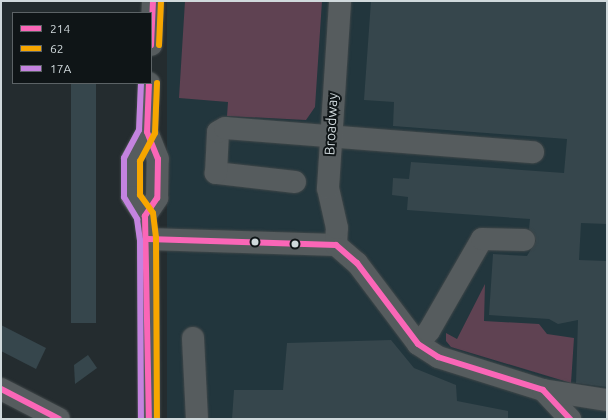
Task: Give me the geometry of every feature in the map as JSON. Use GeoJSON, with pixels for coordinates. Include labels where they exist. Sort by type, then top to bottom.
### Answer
{"type":"FeatureCollection","features":[{"type":"Feature","properties":{"kind":"street"},"geometry":{"type":"LineString","coordinates":[[152,23],[153,1]]}},
{"type":"Feature","properties":{"kind":"street","name":"Broadway"},"geometry":{"type":"LineString","coordinates":[[336,245],[337,228],[328,188],[329,137],[340,1]]}},
{"type":"Feature","properties":{"kind":"street"},"geometry":{"type":"LineString","coordinates":[[149,84],[147,132],[132,159],[132,197],[145,216],[148,239],[149,419]]}},
{"type":"Feature","properties":{"kind":"street"},"geometry":{"type":"LineString","coordinates":[[295,182],[216,173],[218,132],[226,128],[533,152]]}},
{"type":"Feature","properties":{"kind":"street"},"geometry":{"type":"LineString","coordinates":[[148,239],[336,245],[357,263],[418,344],[438,357],[544,390],[607,400]]}},
{"type":"Feature","properties":{"kind":"street"},"geometry":{"type":"LineString","coordinates":[[418,344],[482,239],[524,240]]}},
{"type":"Feature","properties":{"kind":"street"},"geometry":{"type":"LineString","coordinates":[[193,338],[197,419]]}},
{"type":"Feature","properties":{"kind":"street"},"geometry":{"type":"LineString","coordinates":[[1,389],[59,419]]}},
{"type":"Feature","properties":{"kind":"street"},"geometry":{"type":"LineString","coordinates":[[544,390],[570,419]]}},
{"type":"Feature","properties":{"kind":"shaded area"},"geometry":{"type":"Polygon","coordinates":[[[167,1],[607,1],[607,419],[167,419],[167,1]]]}},
{"type":"Feature","properties":{"kind":"shaded area"},"geometry":{"type":"Polygon","coordinates":[[[185,1],[322,1],[315,107],[306,120],[227,116],[228,102],[179,98],[185,1]]]}},
{"type":"Feature","properties":{"kind":"shaded area"},"geometry":{"type":"Polygon","coordinates":[[[485,284],[484,321],[539,324],[547,334],[574,338],[571,383],[451,347],[446,341],[446,333],[457,339],[485,284]]]}},
{"type":"Feature","properties":{"kind":"building"},"geometry":{"type":"Polygon","coordinates":[[[371,1],[606,1],[607,224],[581,223],[579,260],[607,261],[607,387],[576,383],[578,320],[558,324],[549,319],[489,315],[493,254],[527,256],[536,241],[529,229],[530,219],[407,210],[408,197],[392,195],[393,178],[409,179],[411,162],[564,173],[567,139],[393,126],[394,102],[364,100],[371,1]]]}},
{"type":"Feature","properties":{"kind":"building"},"geometry":{"type":"Polygon","coordinates":[[[71,84],[96,84],[96,323],[71,323],[71,84]]]}},
{"type":"Feature","properties":{"kind":"building"},"geometry":{"type":"Polygon","coordinates":[[[1,325],[46,348],[36,369],[1,351],[1,325]]]}},
{"type":"Feature","properties":{"kind":"building"},"geometry":{"type":"Polygon","coordinates":[[[391,340],[414,368],[456,385],[457,401],[508,411],[508,419],[232,419],[234,390],[283,390],[287,343],[391,340]]]}},
{"type":"Feature","properties":{"kind":"building"},"geometry":{"type":"Polygon","coordinates":[[[88,355],[97,368],[75,384],[74,365],[88,355]]]}},
{"type":"Feature","properties":{"kind":"transit line","name":"214"},"geometry":{"type":"LineString","coordinates":[[152,23],[153,1]]}},
{"type":"Feature","properties":{"kind":"transit line","name":"62"},"geometry":{"type":"LineString","coordinates":[[159,45],[161,1]]}},
{"type":"Feature","properties":{"kind":"transit line","name":"62"},"geometry":{"type":"LineString","coordinates":[[157,83],[155,133],[140,161],[140,195],[153,213],[156,238],[157,419]]}},
{"type":"Feature","properties":{"kind":"transit line","name":"17A"},"geometry":{"type":"LineString","coordinates":[[141,84],[139,130],[124,158],[124,197],[137,219],[140,240],[141,419]]}},
{"type":"Feature","properties":{"kind":"transit line","name":"214"},"geometry":{"type":"LineString","coordinates":[[149,84],[147,132],[158,159],[157,198],[145,216],[149,419]]}},
{"type":"Feature","properties":{"kind":"transit line","name":"214"},"geometry":{"type":"LineString","coordinates":[[148,239],[336,245],[357,263],[418,344],[438,357],[543,390],[570,419]]}},
{"type":"Feature","properties":{"kind":"transit line","name":"214"},"geometry":{"type":"LineString","coordinates":[[1,389],[59,419]]}}]}
